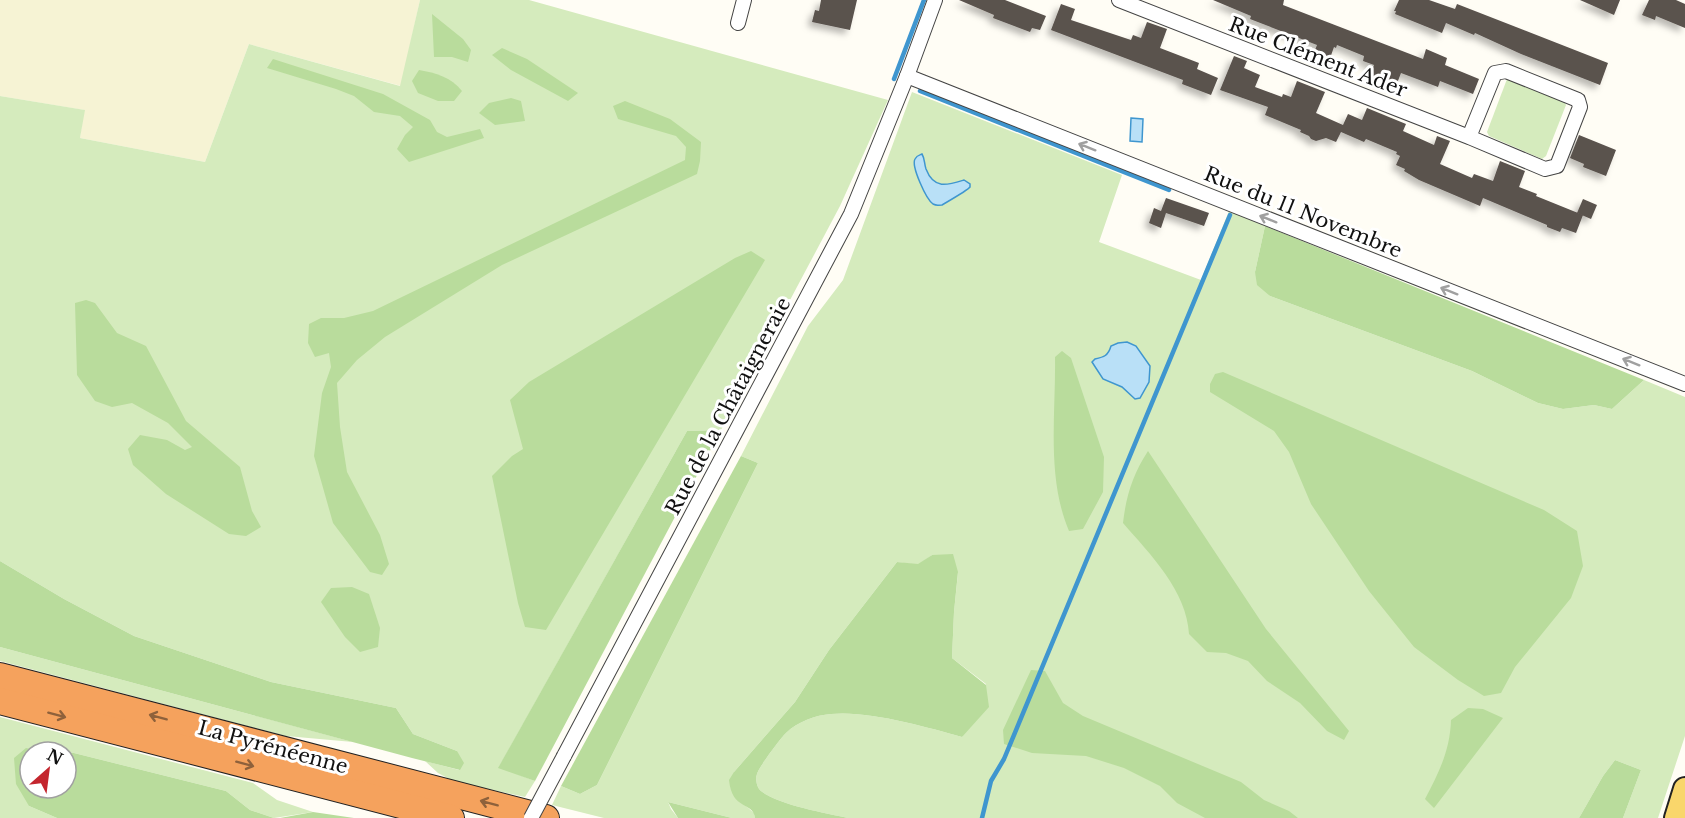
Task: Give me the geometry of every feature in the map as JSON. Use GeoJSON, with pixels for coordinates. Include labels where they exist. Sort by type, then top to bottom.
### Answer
{"type":"FeatureCollection","features":[{"type":"Feature","properties":{"kind":"highway","name":"La Pyrénéenne"},"geometry":{"type":"LineString","coordinates":[[0,676],[546,818]]}},
{"type":"Feature","properties":{"kind":"highway","name":"La Pyrénéenne"},"geometry":{"type":"LineString","coordinates":[[0,700],[452,818]]}},
{"type":"Feature","properties":{"kind":"main road"},"geometry":{"type":"LineString","coordinates":[[1676,818],[1685,789]]}},
{"type":"Feature","properties":{"kind":"street"},"geometry":{"type":"LineString","coordinates":[[738,23],[744,0]]}},
{"type":"Feature","properties":{"kind":"street","name":"Rue de la Châtaigneraie"},"geometry":{"type":"LineString","coordinates":[[531,818],[851,214],[935,0]]}},
{"type":"Feature","properties":{"kind":"street","name":"Rue Clément Ader"},"geometry":{"type":"LineString","coordinates":[[1119,0],[1545,169],[1557,166],[1580,107],[1578,100],[1506,70],[1495,73],[1469,137]]}},
{"type":"Feature","properties":{"kind":"street","name":"Rue du 11 Novembre"},"geometry":{"type":"LineString","coordinates":[[907,76],[1685,384]]}},
{"type":"Feature","properties":{"kind":"shaded area"},"geometry":{"type":"Polygon","coordinates":[[[0,0],[420,0],[401,86],[249,44],[205,162],[80,138],[84,110],[0,96],[0,0]]]}},
{"type":"Feature","properties":{"kind":"green space"},"geometry":{"type":"Polygon","coordinates":[[[420,0],[529,0],[888,100],[840,206],[721,430],[687,431],[499,767],[535,781],[525,797],[453,781],[438,773],[425,761],[459,770],[457,751],[413,734],[396,708],[271,682],[134,636],[64,599],[0,561],[0,96],[85,110],[80,138],[205,162],[249,44],[400,86],[420,0]]]}},
{"type":"Feature","properties":{"kind":"green space"},"geometry":{"type":"Polygon","coordinates":[[[432,14],[463,39],[471,50],[468,62],[452,57],[434,57],[432,14]]]}},
{"type":"Feature","properties":{"kind":"green space"},"geometry":{"type":"Polygon","coordinates":[[[502,48],[527,59],[578,93],[568,101],[511,70],[492,55],[502,48]]]}},
{"type":"Feature","properties":{"kind":"green space"},"geometry":{"type":"Polygon","coordinates":[[[273,59],[383,94],[430,120],[437,132],[447,137],[480,129],[484,138],[409,162],[397,149],[413,127],[400,116],[374,112],[354,96],[267,68],[273,59]]]}},
{"type":"Feature","properties":{"kind":"green space"},"geometry":{"type":"Polygon","coordinates":[[[419,70],[443,76],[462,91],[454,101],[438,101],[418,93],[412,81],[419,70]]]}},
{"type":"Feature","properties":{"kind":"green space"},"geometry":{"type":"Polygon","coordinates":[[[1507,79],[1564,101],[1566,105],[1546,156],[1542,159],[1489,136],[1487,132],[1507,79]]]}},
{"type":"Feature","properties":{"kind":"green space"},"geometry":{"type":"Polygon","coordinates":[[[912,92],[1122,175],[1099,242],[1201,280],[1229,211],[1265,226],[1255,272],[1270,296],[1472,371],[1538,403],[1563,409],[1594,405],[1612,409],[1644,380],[1685,397],[1685,736],[1658,818],[1623,818],[1641,770],[1615,760],[1579,818],[848,818],[790,804],[761,791],[758,788],[757,774],[783,736],[801,722],[819,716],[862,714],[915,724],[962,737],[986,684],[952,658],[958,573],[932,555],[918,565],[897,562],[829,650],[795,702],[734,772],[746,806],[754,813],[755,818],[732,818],[668,802],[678,818],[604,818],[552,805],[561,786],[580,794],[597,785],[758,463],[741,456],[808,326],[843,280],[912,92]]]}},
{"type":"Feature","properties":{"kind":"green space"},"geometry":{"type":"Polygon","coordinates":[[[511,98],[521,101],[525,121],[495,125],[479,113],[489,103],[511,98]]]}},
{"type":"Feature","properties":{"kind":"green space"},"geometry":{"type":"Polygon","coordinates":[[[625,101],[670,119],[701,142],[697,174],[502,265],[385,337],[357,360],[337,383],[340,427],[347,472],[380,535],[389,564],[382,575],[370,572],[333,523],[314,456],[322,393],[331,367],[329,353],[315,357],[308,343],[309,324],[321,318],[344,318],[373,311],[685,160],[686,147],[676,136],[618,119],[613,106],[625,101]]]}},
{"type":"Feature","properties":{"kind":"green space"},"geometry":{"type":"Polygon","coordinates":[[[1265,226],[1644,380],[1612,409],[1594,405],[1563,409],[1538,403],[1472,371],[1270,296],[1257,285],[1255,272],[1265,226]]]}},
{"type":"Feature","properties":{"kind":"green space"},"geometry":{"type":"Polygon","coordinates":[[[751,251],[765,260],[546,630],[525,627],[492,476],[512,456],[523,449],[510,400],[529,382],[735,258],[751,251]]]}},
{"type":"Feature","properties":{"kind":"green space"},"geometry":{"type":"Polygon","coordinates":[[[86,300],[95,303],[117,333],[146,346],[186,421],[240,467],[252,511],[261,527],[246,536],[229,534],[166,494],[133,465],[128,449],[140,435],[167,440],[185,450],[192,447],[168,423],[132,403],[112,407],[95,401],[77,375],[75,303],[86,300]]]}},
{"type":"Feature","properties":{"kind":"green space"},"geometry":{"type":"Polygon","coordinates":[[[1062,351],[1071,358],[1104,457],[1103,492],[1083,529],[1069,531],[1057,489],[1054,445],[1055,357],[1062,351]]]}},
{"type":"Feature","properties":{"kind":"green space"},"geometry":{"type":"Polygon","coordinates":[[[1223,372],[1544,510],[1577,531],[1583,566],[1571,598],[1515,667],[1501,693],[1484,696],[1458,680],[1414,647],[1369,591],[1311,504],[1289,452],[1274,431],[1210,392],[1210,384],[1215,374],[1223,372]]]}},
{"type":"Feature","properties":{"kind":"green space"},"geometry":{"type":"Polygon","coordinates":[[[721,430],[535,781],[498,768],[687,431],[721,430]]]}},
{"type":"Feature","properties":{"kind":"green space"},"geometry":{"type":"Polygon","coordinates":[[[1148,451],[1266,629],[1349,731],[1344,740],[1327,731],[1300,703],[1267,681],[1248,661],[1226,653],[1207,652],[1189,634],[1187,618],[1174,588],[1155,560],[1123,523],[1131,486],[1148,451]]]}},
{"type":"Feature","properties":{"kind":"green space"},"geometry":{"type":"Polygon","coordinates":[[[741,456],[758,463],[597,785],[580,794],[561,786],[741,456]]]}},
{"type":"Feature","properties":{"kind":"green space"},"geometry":{"type":"Polygon","coordinates":[[[953,554],[958,572],[952,658],[986,685],[989,707],[962,737],[897,720],[862,714],[825,715],[801,722],[786,733],[762,765],[756,776],[758,788],[769,796],[790,804],[848,818],[755,818],[751,809],[734,797],[729,780],[734,772],[795,702],[829,650],[897,562],[918,564],[932,555],[953,554]]]}},
{"type":"Feature","properties":{"kind":"green space"},"geometry":{"type":"Polygon","coordinates":[[[0,561],[64,599],[134,636],[271,682],[396,708],[413,734],[457,751],[464,763],[460,770],[412,758],[0,647],[0,561]]]}},
{"type":"Feature","properties":{"kind":"green space"},"geometry":{"type":"Polygon","coordinates":[[[352,587],[369,594],[380,628],[378,647],[360,652],[345,637],[321,602],[331,588],[352,587]]]}},
{"type":"Feature","properties":{"kind":"green space"},"geometry":{"type":"Polygon","coordinates":[[[0,647],[353,742],[286,736],[0,661],[0,647]]]}},
{"type":"Feature","properties":{"kind":"green space"},"geometry":{"type":"Polygon","coordinates":[[[1031,670],[1045,671],[1063,703],[1083,716],[1241,782],[1264,800],[1289,811],[1298,818],[1205,818],[1177,803],[1160,786],[1124,768],[1086,756],[1032,753],[1004,744],[1003,730],[1031,670]]]}},
{"type":"Feature","properties":{"kind":"green space"},"geometry":{"type":"Polygon","coordinates":[[[1468,708],[1483,709],[1503,718],[1434,808],[1425,799],[1446,752],[1451,720],[1468,708]]]}},
{"type":"Feature","properties":{"kind":"green space"},"geometry":{"type":"Polygon","coordinates":[[[0,717],[253,783],[277,800],[313,812],[274,818],[250,810],[226,791],[78,754],[78,740],[18,740],[18,800],[29,800],[29,806],[57,818],[0,818],[0,717]]]}},
{"type":"Feature","properties":{"kind":"green space"},"geometry":{"type":"Polygon","coordinates":[[[78,754],[226,791],[250,810],[274,818],[57,818],[29,806],[25,800],[78,800],[78,754]]]}},
{"type":"Feature","properties":{"kind":"green space"},"geometry":{"type":"Polygon","coordinates":[[[18,755],[18,787],[16,784],[14,758],[18,755]]]}},
{"type":"Feature","properties":{"kind":"green space"},"geometry":{"type":"Polygon","coordinates":[[[1615,760],[1641,770],[1623,818],[1579,818],[1603,776],[1615,760]]]}},
{"type":"Feature","properties":{"kind":"green space"},"geometry":{"type":"Polygon","coordinates":[[[668,802],[732,818],[678,818],[668,802]]]}},
{"type":"Feature","properties":{"kind":"green space"},"geometry":{"type":"Polygon","coordinates":[[[313,812],[354,818],[280,818],[313,812]]]}},
{"type":"Feature","properties":{"kind":"water"},"geometry":{"type":"Polygon","coordinates":[[[1131,118],[1143,119],[1142,142],[1130,141],[1131,118]]]}},
{"type":"Feature","properties":{"kind":"water"},"geometry":{"type":"Polygon","coordinates":[[[922,154],[929,176],[937,183],[947,184],[964,180],[970,184],[970,187],[942,205],[933,204],[923,189],[915,168],[915,159],[922,154]]]}},
{"type":"Feature","properties":{"kind":"water"},"geometry":{"type":"Polygon","coordinates":[[[1127,342],[1136,346],[1150,366],[1149,382],[1140,398],[1135,399],[1122,387],[1103,379],[1092,362],[1105,356],[1111,346],[1127,342]]]}},
{"type":"Feature","properties":{"kind":"building"},"geometry":{"type":"Polygon","coordinates":[[[821,0],[857,0],[850,30],[812,22],[815,10],[819,11],[821,0]]]}},
{"type":"Feature","properties":{"kind":"building"},"geometry":{"type":"Polygon","coordinates":[[[959,0],[1005,0],[1046,16],[1040,30],[1032,28],[1030,32],[993,18],[994,15],[959,0]]]}},
{"type":"Feature","properties":{"kind":"building"},"geometry":{"type":"Polygon","coordinates":[[[1213,0],[1284,0],[1283,5],[1423,59],[1426,49],[1447,58],[1445,65],[1479,79],[1473,94],[1440,81],[1438,87],[1401,73],[1396,86],[1370,76],[1374,65],[1363,61],[1364,56],[1337,45],[1329,61],[1313,55],[1317,45],[1250,19],[1251,16],[1213,0]]]}},
{"type":"Feature","properties":{"kind":"building"},"geometry":{"type":"Polygon","coordinates":[[[1399,0],[1429,0],[1455,9],[1457,4],[1608,63],[1600,85],[1475,33],[1474,35],[1446,23],[1442,33],[1395,14],[1399,0]]]}},
{"type":"Feature","properties":{"kind":"building"},"geometry":{"type":"Polygon","coordinates":[[[1580,0],[1620,0],[1614,15],[1580,0]]]}},
{"type":"Feature","properties":{"kind":"building"},"geometry":{"type":"Polygon","coordinates":[[[1649,0],[1676,0],[1685,4],[1685,28],[1656,16],[1655,20],[1642,15],[1649,0]]]}},
{"type":"Feature","properties":{"kind":"building"},"geometry":{"type":"Polygon","coordinates":[[[1061,4],[1075,9],[1071,20],[1131,40],[1133,35],[1141,38],[1147,22],[1167,29],[1160,48],[1199,63],[1197,69],[1218,78],[1211,95],[1182,84],[1183,80],[1051,30],[1061,4]]]}},
{"type":"Feature","properties":{"kind":"building"},"geometry":{"type":"Polygon","coordinates":[[[1234,56],[1247,61],[1244,68],[1260,75],[1255,87],[1282,97],[1283,94],[1291,97],[1297,81],[1325,92],[1316,113],[1343,125],[1348,114],[1362,120],[1367,108],[1406,124],[1403,131],[1434,145],[1437,136],[1450,141],[1440,164],[1472,178],[1474,174],[1493,181],[1500,161],[1525,171],[1519,187],[1583,215],[1576,233],[1562,228],[1560,232],[1483,198],[1480,206],[1419,180],[1396,165],[1400,156],[1396,154],[1397,152],[1366,139],[1364,142],[1341,132],[1336,142],[1326,138],[1316,141],[1311,139],[1300,132],[1301,130],[1265,115],[1268,107],[1220,90],[1234,56]]]}},
{"type":"Feature","properties":{"kind":"building"},"geometry":{"type":"Polygon","coordinates":[[[1579,135],[1616,150],[1606,176],[1583,167],[1584,164],[1570,158],[1579,135]]]}},
{"type":"Feature","properties":{"kind":"building"},"geometry":{"type":"Polygon","coordinates":[[[1166,198],[1209,213],[1204,226],[1166,213],[1161,228],[1149,223],[1154,208],[1161,211],[1166,198]]]}},
{"type":"Feature","properties":{"kind":"building"},"geometry":{"type":"Polygon","coordinates":[[[1583,199],[1597,205],[1591,219],[1577,213],[1583,199]]]}},
{"type":"Feature","properties":{"kind":"waterway"},"geometry":{"type":"LineString","coordinates":[[894,79],[924,0]]}},
{"type":"Feature","properties":{"kind":"waterway"},"geometry":{"type":"LineString","coordinates":[[920,91],[1169,190]]}},
{"type":"Feature","properties":{"kind":"waterway"},"geometry":{"type":"LineString","coordinates":[[982,818],[991,781],[1004,759],[1230,215]]}}]}
